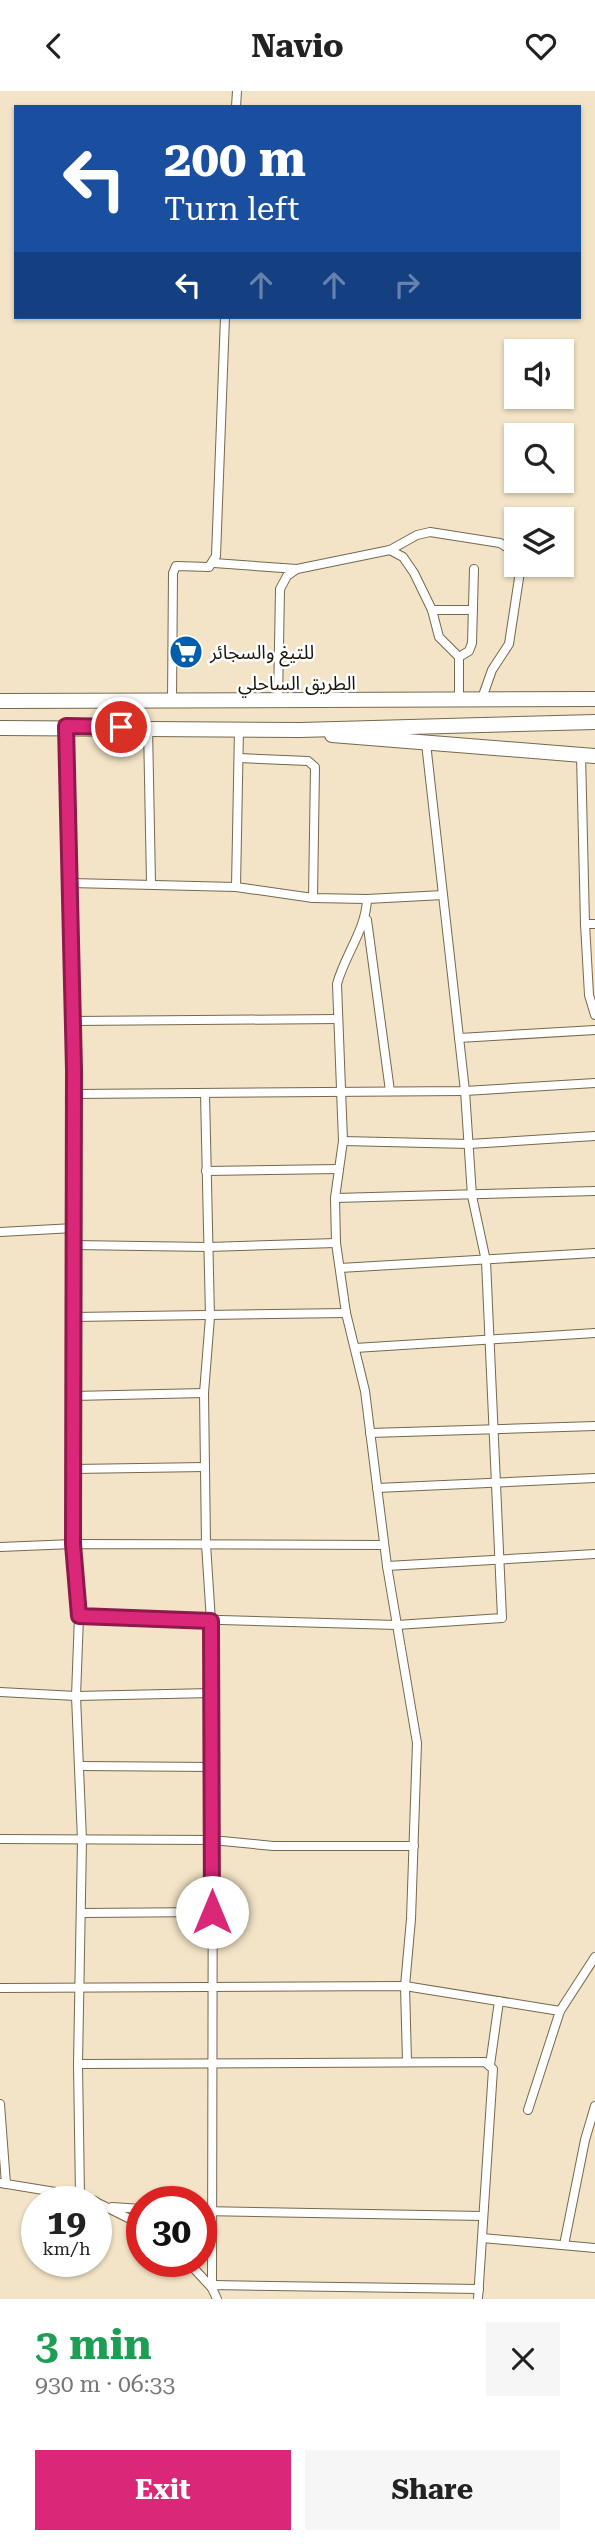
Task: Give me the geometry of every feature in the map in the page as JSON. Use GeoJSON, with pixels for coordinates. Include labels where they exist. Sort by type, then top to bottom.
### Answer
{"type":"FeatureCollection","features":[{"type":"Feature","properties":{"kind":"highway","name":"الطريق الساحلي"},"geometry":{"type":"LineString","coordinates":[[0,701],[595,699]]}},
{"type":"Feature","properties":{"kind":"highway"},"geometry":{"type":"LineString","coordinates":[[0,728],[239,727],[300,730],[595,722]]}},
{"type":"Feature","properties":{"kind":"highway"},"geometry":{"type":"LineString","coordinates":[[300,730],[353,738],[588,755]]}},
{"type":"Feature","properties":{"kind":"street"},"geometry":{"type":"LineString","coordinates":[[214,563],[225,319]]}},
{"type":"Feature","properties":{"kind":"street"},"geometry":{"type":"LineString","coordinates":[[172,702],[173,573],[176,566],[209,566],[214,563],[297,569],[390,550],[417,535],[430,532],[504,546]]}},
{"type":"Feature","properties":{"kind":"street"},"geometry":{"type":"LineString","coordinates":[[390,550],[403,557],[432,610],[439,637],[459,657],[459,701]]}},
{"type":"Feature","properties":{"kind":"street"},"geometry":{"type":"LineString","coordinates":[[278,702],[280,589],[286,576],[297,569]]}},
{"type":"Feature","properties":{"kind":"street"},"geometry":{"type":"LineString","coordinates":[[459,657],[469,650],[472,643],[474,569]]}},
{"type":"Feature","properties":{"kind":"street"},"geometry":{"type":"LineString","coordinates":[[481,701],[489,677],[509,644],[519,577]]}},
{"type":"Feature","properties":{"kind":"street"},"geometry":{"type":"LineString","coordinates":[[432,610],[472,610]]}},
{"type":"Feature","properties":{"kind":"street"},"geometry":{"type":"LineString","coordinates":[[66,726],[74,1021],[73,1544],[79,1616],[76,1696],[82,1840],[78,2064],[80,2186]]}},
{"type":"Feature","properties":{"kind":"street"},"geometry":{"type":"LineString","coordinates":[[148,727],[151,883]]}},
{"type":"Feature","properties":{"kind":"street"},"geometry":{"type":"LineString","coordinates":[[236,887],[239,727]]}},
{"type":"Feature","properties":{"kind":"street"},"geometry":{"type":"LineString","coordinates":[[79,1616],[397,1625],[502,1618],[486,1261],[472,1196],[466,1091],[426,743]]}},
{"type":"Feature","properties":{"kind":"street"},"geometry":{"type":"LineString","coordinates":[[588,755],[585,923],[589,995],[595,1015]]}},
{"type":"Feature","properties":{"kind":"street"},"geometry":{"type":"LineString","coordinates":[[239,758],[309,761],[315,767],[313,898]]}},
{"type":"Feature","properties":{"kind":"street"},"geometry":{"type":"LineString","coordinates":[[71,883],[236,887],[313,898],[367,899],[443,895]]}},
{"type":"Feature","properties":{"kind":"street"},"geometry":{"type":"LineString","coordinates":[[367,899],[366,918],[390,1091]]}},
{"type":"Feature","properties":{"kind":"street"},"geometry":{"type":"LineString","coordinates":[[366,918],[343,963],[337,984],[343,1140],[335,1198],[336,1243],[346,1313],[370,1433],[387,1566],[417,1743],[405,1986],[407,2061]]}},
{"type":"Feature","properties":{"kind":"street"},"geometry":{"type":"LineString","coordinates":[[585,923],[595,924]]}},
{"type":"Feature","properties":{"kind":"street"},"geometry":{"type":"LineString","coordinates":[[74,1021],[338,1019]]}},
{"type":"Feature","properties":{"kind":"street"},"geometry":{"type":"LineString","coordinates":[[459,1038],[595,1030]]}},
{"type":"Feature","properties":{"kind":"street"},"geometry":{"type":"LineString","coordinates":[[74,1094],[466,1091],[595,1083]]}},
{"type":"Feature","properties":{"kind":"street"},"geometry":{"type":"LineString","coordinates":[[205,1093],[210,1317],[204,1393],[213,1767],[213,2063],[207,2186]]}},
{"type":"Feature","properties":{"kind":"street"},"geometry":{"type":"LineString","coordinates":[[343,1140],[469,1144],[595,1136]]}},
{"type":"Feature","properties":{"kind":"street"},"geometry":{"type":"LineString","coordinates":[[206,1171],[339,1169]]}},
{"type":"Feature","properties":{"kind":"street"},"geometry":{"type":"LineString","coordinates":[[335,1198],[595,1191]]}},
{"type":"Feature","properties":{"kind":"street"},"geometry":{"type":"LineString","coordinates":[[0,1232],[74,1228]]}},
{"type":"Feature","properties":{"kind":"street"},"geometry":{"type":"LineString","coordinates":[[74,1245],[208,1247],[336,1243]]}},
{"type":"Feature","properties":{"kind":"street"},"geometry":{"type":"LineString","coordinates":[[340,1268],[595,1253]]}},
{"type":"Feature","properties":{"kind":"street"},"geometry":{"type":"LineString","coordinates":[[74,1317],[346,1313]]}},
{"type":"Feature","properties":{"kind":"street"},"geometry":{"type":"LineString","coordinates":[[355,1348],[595,1333]]}},
{"type":"Feature","properties":{"kind":"street"},"geometry":{"type":"LineString","coordinates":[[74,1396],[204,1393]]}},
{"type":"Feature","properties":{"kind":"street"},"geometry":{"type":"LineString","coordinates":[[370,1433],[595,1426]]}},
{"type":"Feature","properties":{"kind":"street"},"geometry":{"type":"LineString","coordinates":[[74,1469],[205,1467]]}},
{"type":"Feature","properties":{"kind":"street"},"geometry":{"type":"LineString","coordinates":[[377,1488],[595,1478]]}},
{"type":"Feature","properties":{"kind":"street"},"geometry":{"type":"LineString","coordinates":[[0,1547],[73,1544],[384,1545]]}},
{"type":"Feature","properties":{"kind":"street"},"geometry":{"type":"LineString","coordinates":[[387,1566],[499,1562],[595,1554]]}},
{"type":"Feature","properties":{"kind":"street"},"geometry":{"type":"LineString","coordinates":[[0,1692],[76,1696],[212,1693]]}},
{"type":"Feature","properties":{"kind":"street"},"geometry":{"type":"LineString","coordinates":[[80,1766],[213,1767]]}},
{"type":"Feature","properties":{"kind":"street"},"geometry":{"type":"LineString","coordinates":[[0,1839],[212,1840],[273,1846],[414,1846]]}},
{"type":"Feature","properties":{"kind":"street"},"geometry":{"type":"LineString","coordinates":[[82,1913],[212,1912]]}},
{"type":"Feature","properties":{"kind":"street"},"geometry":{"type":"LineString","coordinates":[[528,2110],[560,2011],[595,1957]]}},
{"type":"Feature","properties":{"kind":"street"},"geometry":{"type":"LineString","coordinates":[[0,1988],[405,1986],[560,2011]]}},
{"type":"Feature","properties":{"kind":"street"},"geometry":{"type":"LineString","coordinates":[[490,2065],[499,2001]]}},
{"type":"Feature","properties":{"kind":"street"},"geometry":{"type":"LineString","coordinates":[[78,2064],[485,2062],[493,2069],[478,2299]]}},
{"type":"Feature","properties":{"kind":"street"},"geometry":{"type":"LineString","coordinates":[[0,2104],[3,2183],[21,2186]]}},
{"type":"Feature","properties":{"kind":"street"},"geometry":{"type":"LineString","coordinates":[[565,2245],[585,2140],[595,2106]]}},
{"type":"Feature","properties":{"kind":"street"},"geometry":{"type":"LineString","coordinates":[[217,2212],[483,2216]]}},
{"type":"Feature","properties":{"kind":"street"},"geometry":{"type":"LineString","coordinates":[[482,2238],[595,2248]]}},
{"type":"Feature","properties":{"kind":"street"},"geometry":{"type":"LineString","coordinates":[[203,2277],[212,2286],[479,2289]]}},
{"type":"Feature","properties":{"kind":"street"},"geometry":{"type":"LineString","coordinates":[[211,2277],[217,2299]]}},
{"type":"Feature","properties":{"kind":"place","name":"للتيغ والسجائر"},"geometry":{"type":"Point","coordinates":[186,652]}},
{"type":"Feature","properties":{"kind":"route"},"geometry":{"type":"LineString","coordinates":[[121,727],[66,726],[74,1070],[73,1544],[79,1616],[211,1621],[212,1912]]}}]}
